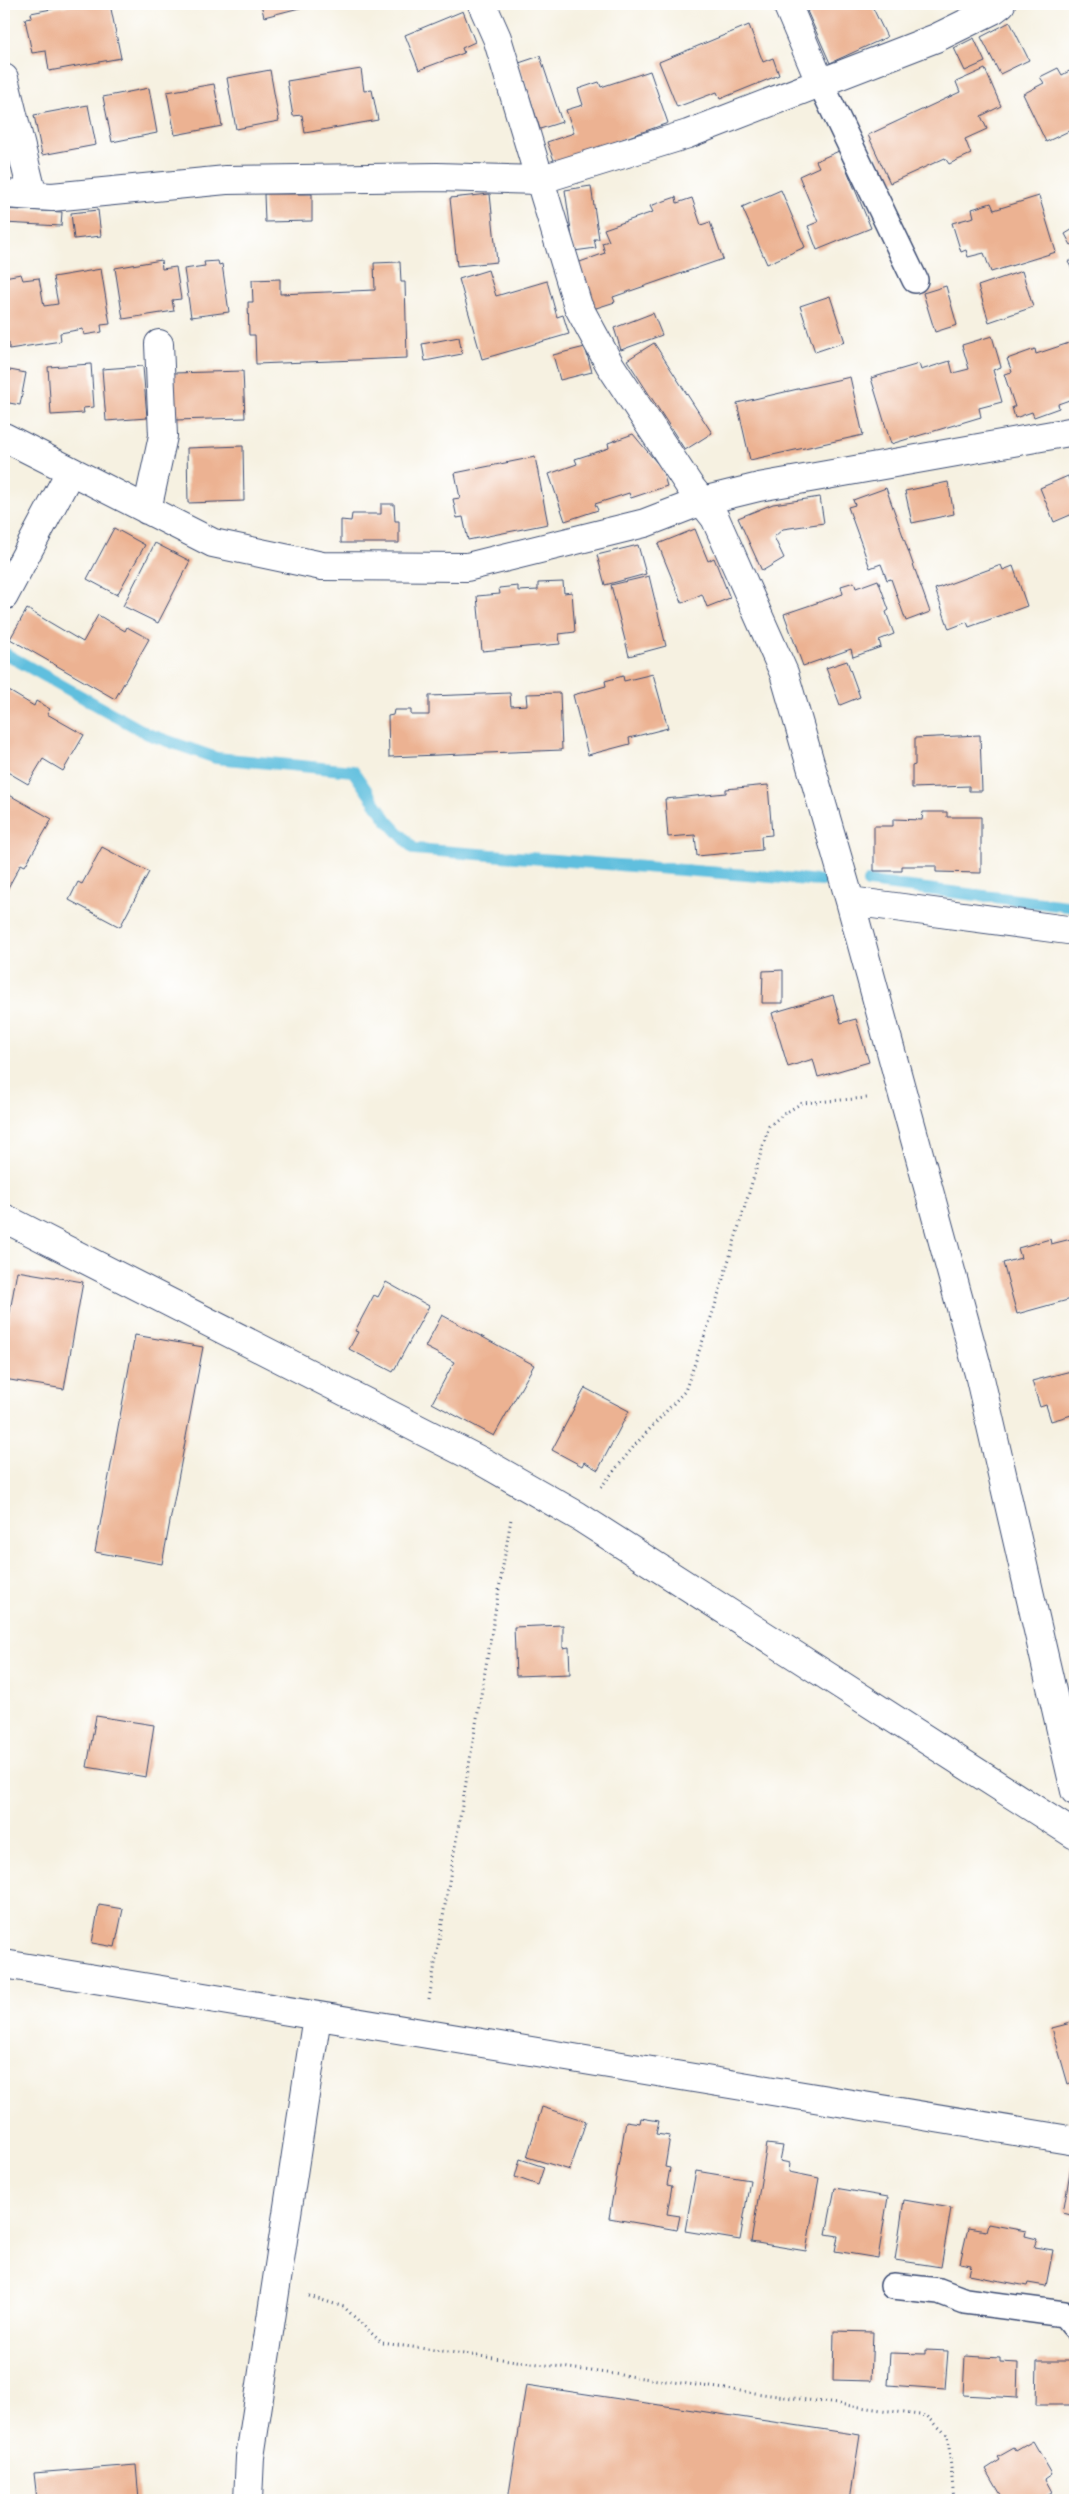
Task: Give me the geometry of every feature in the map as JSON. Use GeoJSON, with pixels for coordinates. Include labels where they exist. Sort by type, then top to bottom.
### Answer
{"type":"FeatureCollection","features":[{"type":"Feature","properties":{"kind":"street"},"geometry":{"type":"LineString","coordinates":[[482,4],[497,38],[578,306],[610,365],[689,485],[716,518],[784,673],[850,901],[979,1374],[1075,1791]]}},
{"type":"Feature","properties":{"kind":"street"},"geometry":{"type":"LineString","coordinates":[[787,4],[820,82]]}},
{"type":"Feature","properties":{"kind":"street"},"geometry":{"type":"LineString","coordinates":[[4,194],[52,197],[226,180],[437,177],[539,180],[688,134],[936,38],[993,10],[1001,4]]}},
{"type":"Feature","properties":{"kind":"street"},"geometry":{"type":"LineString","coordinates":[[4,78],[33,196]]}},
{"type":"Feature","properties":{"kind":"street"},"geometry":{"type":"LineString","coordinates":[[147,510],[163,436],[159,344]]}},
{"type":"Feature","properties":{"kind":"street"},"geometry":{"type":"LineString","coordinates":[[4,437],[213,543],[322,566],[467,567],[646,523],[702,501],[759,487],[1075,431]]}},
{"type":"Feature","properties":{"kind":"street"},"geometry":{"type":"LineString","coordinates":[[4,596],[70,472]]}},
{"type":"Feature","properties":{"kind":"street"},"geometry":{"type":"LineString","coordinates":[[850,901],[1075,932]]}},
{"type":"Feature","properties":{"kind":"street"},"geometry":{"type":"LineString","coordinates":[[4,1218],[518,1482],[578,1516],[1075,1835]]}},
{"type":"Feature","properties":{"kind":"street"},"geometry":{"type":"LineString","coordinates":[[4,1964],[1075,2141]]}},
{"type":"Feature","properties":{"kind":"street"},"geometry":{"type":"LineString","coordinates":[[248,2500],[250,2457],[317,2016]]}},
{"type":"Feature","properties":{"kind":"lane"},"geometry":{"type":"LineString","coordinates":[[820,82],[915,280]]}},
{"type":"Feature","properties":{"kind":"lane"},"geometry":{"type":"LineString","coordinates":[[893,2286],[939,2291],[965,2301],[1064,2314],[1075,2327]]}},
{"type":"Feature","properties":{"kind":"path"},"geometry":{"type":"LineString","coordinates":[[578,1516],[634,1446],[685,1391],[714,1309],[769,1126],[784,1113],[802,1104],[903,1095]]}},
{"type":"Feature","properties":{"kind":"path"},"geometry":{"type":"LineString","coordinates":[[423,2034],[518,1482]]}},
{"type":"Feature","properties":{"kind":"path"},"geometry":{"type":"LineString","coordinates":[[276,2286],[344,2307],[382,2343],[927,2416],[948,2436],[954,2500]]}},
{"type":"Feature","properties":{"kind":"building"},"geometry":{"type":"Polygon","coordinates":[[[77,4],[110,4],[121,58],[49,71],[46,51],[32,53],[25,19],[32,18],[31,13],[77,4]]]}},
{"type":"Feature","properties":{"kind":"building"},"geometry":{"type":"Polygon","coordinates":[[[261,4],[315,4],[264,17],[261,4]]]}},
{"type":"Feature","properties":{"kind":"building"},"geometry":{"type":"Polygon","coordinates":[[[822,4],[871,4],[887,37],[830,63],[807,11],[822,4]]]}},
{"type":"Feature","properties":{"kind":"building"},"geometry":{"type":"Polygon","coordinates":[[[463,11],[475,42],[462,48],[464,53],[419,70],[405,35],[463,11]]]}},
{"type":"Feature","properties":{"kind":"building"},"geometry":{"type":"Polygon","coordinates":[[[1010,22],[1029,60],[1000,74],[981,37],[1010,22]]]}},
{"type":"Feature","properties":{"kind":"building"},"geometry":{"type":"Polygon","coordinates":[[[749,25],[763,62],[773,58],[779,75],[720,99],[717,92],[677,107],[659,62],[749,25]]]}},
{"type":"Feature","properties":{"kind":"building"},"geometry":{"type":"Polygon","coordinates":[[[974,38],[985,62],[965,71],[954,48],[974,38]]]}},
{"type":"Feature","properties":{"kind":"building"},"geometry":{"type":"Polygon","coordinates":[[[540,56],[562,122],[540,129],[519,63],[540,56]]]}},
{"type":"Feature","properties":{"kind":"building"},"geometry":{"type":"Polygon","coordinates":[[[1058,68],[1062,75],[1075,68],[1075,133],[1073,129],[1046,142],[1023,94],[1044,83],[1040,77],[1058,68]]]}},
{"type":"Feature","properties":{"kind":"building"},"geometry":{"type":"Polygon","coordinates":[[[361,69],[364,91],[372,90],[378,120],[305,133],[302,115],[293,116],[287,81],[361,69]]]}},
{"type":"Feature","properties":{"kind":"building"},"geometry":{"type":"Polygon","coordinates":[[[985,69],[1001,106],[981,116],[987,129],[965,139],[971,154],[949,164],[945,158],[890,183],[868,135],[960,92],[956,82],[985,69]]]}},
{"type":"Feature","properties":{"kind":"building"},"geometry":{"type":"Polygon","coordinates":[[[270,70],[279,121],[236,129],[227,78],[270,70]]]}},
{"type":"Feature","properties":{"kind":"building"},"geometry":{"type":"Polygon","coordinates":[[[650,71],[668,123],[555,163],[547,142],[574,133],[566,110],[583,105],[578,89],[599,82],[601,87],[650,71]]]}},
{"type":"Feature","properties":{"kind":"building"},"geometry":{"type":"Polygon","coordinates":[[[214,84],[222,126],[175,135],[167,92],[214,84]]]}},
{"type":"Feature","properties":{"kind":"building"},"geometry":{"type":"Polygon","coordinates":[[[149,88],[157,133],[112,142],[103,97],[149,88]]]}},
{"type":"Feature","properties":{"kind":"building"},"geometry":{"type":"Polygon","coordinates":[[[88,105],[96,145],[42,155],[34,115],[88,105]]]}},
{"type":"Feature","properties":{"kind":"building"},"geometry":{"type":"Polygon","coordinates":[[[839,151],[871,228],[817,250],[808,226],[818,222],[799,176],[819,167],[816,161],[839,151]]]}},
{"type":"Feature","properties":{"kind":"building"},"geometry":{"type":"Polygon","coordinates":[[[591,186],[599,239],[594,239],[596,248],[574,251],[565,190],[591,186]]]}},
{"type":"Feature","properties":{"kind":"building"},"geometry":{"type":"Polygon","coordinates":[[[781,190],[805,247],[767,264],[742,207],[781,190]]]}},
{"type":"Feature","properties":{"kind":"building"},"geometry":{"type":"Polygon","coordinates":[[[264,194],[312,194],[312,221],[265,222],[264,194]]]}},
{"type":"Feature","properties":{"kind":"building"},"geometry":{"type":"Polygon","coordinates":[[[490,194],[497,262],[457,266],[450,198],[490,194]]]}},
{"type":"Feature","properties":{"kind":"building"},"geometry":{"type":"Polygon","coordinates":[[[1039,196],[1056,252],[991,272],[984,253],[968,257],[966,250],[961,252],[952,223],[974,217],[972,209],[991,203],[994,210],[1039,196]]]}},
{"type":"Feature","properties":{"kind":"building"},"geometry":{"type":"Polygon","coordinates":[[[676,197],[677,203],[692,198],[701,225],[710,222],[723,259],[613,297],[615,302],[593,309],[577,263],[605,253],[602,243],[609,241],[604,229],[653,212],[650,206],[676,197]]]}},
{"type":"Feature","properties":{"kind":"building"},"geometry":{"type":"Polygon","coordinates":[[[4,209],[62,212],[61,226],[4,223],[4,209]]]}},
{"type":"Feature","properties":{"kind":"building"},"geometry":{"type":"Polygon","coordinates":[[[98,210],[101,236],[74,239],[71,213],[98,210]]]}},
{"type":"Feature","properties":{"kind":"building"},"geometry":{"type":"Polygon","coordinates":[[[1075,228],[1075,243],[1071,245],[1065,234],[1075,228]]]}},
{"type":"Feature","properties":{"kind":"building"},"geometry":{"type":"Polygon","coordinates":[[[1075,258],[1075,274],[1068,262],[1075,258]]]}},
{"type":"Feature","properties":{"kind":"building"},"geometry":{"type":"Polygon","coordinates":[[[161,260],[162,269],[176,267],[181,299],[172,300],[174,311],[123,319],[115,268],[161,260]]]}},
{"type":"Feature","properties":{"kind":"building"},"geometry":{"type":"Polygon","coordinates":[[[218,261],[219,265],[222,264],[229,312],[191,317],[184,269],[205,266],[204,262],[218,261]]]}},
{"type":"Feature","properties":{"kind":"building"},"geometry":{"type":"Polygon","coordinates":[[[400,262],[401,282],[405,282],[407,358],[256,364],[255,335],[249,335],[248,302],[253,302],[252,280],[280,279],[280,294],[375,290],[374,263],[400,262]]]}},
{"type":"Feature","properties":{"kind":"building"},"geometry":{"type":"Polygon","coordinates":[[[101,269],[110,324],[101,325],[102,332],[84,335],[83,329],[60,333],[61,341],[9,349],[9,343],[4,344],[4,277],[21,274],[23,280],[39,278],[44,306],[58,304],[53,277],[101,269]]]}},
{"type":"Feature","properties":{"kind":"building"},"geometry":{"type":"Polygon","coordinates":[[[488,270],[496,296],[547,281],[557,317],[563,315],[569,334],[482,359],[459,279],[488,270]]]}},
{"type":"Feature","properties":{"kind":"building"},"geometry":{"type":"Polygon","coordinates":[[[1022,271],[1033,307],[989,322],[978,286],[1022,271]]]}},
{"type":"Feature","properties":{"kind":"building"},"geometry":{"type":"Polygon","coordinates":[[[946,286],[957,325],[935,332],[923,293],[946,286]]]}},
{"type":"Feature","properties":{"kind":"building"},"geometry":{"type":"Polygon","coordinates":[[[830,296],[845,342],[815,352],[800,306],[830,296]]]}},
{"type":"Feature","properties":{"kind":"building"},"geometry":{"type":"Polygon","coordinates":[[[653,313],[662,335],[621,350],[614,328],[653,313]]]}},
{"type":"Feature","properties":{"kind":"building"},"geometry":{"type":"Polygon","coordinates":[[[992,336],[1001,367],[993,370],[1002,402],[979,408],[981,417],[891,444],[871,378],[919,364],[921,370],[950,361],[953,373],[969,369],[962,345],[992,336]]]}},
{"type":"Feature","properties":{"kind":"building"},"geometry":{"type":"Polygon","coordinates":[[[459,337],[462,354],[425,361],[422,344],[459,337]]]}},
{"type":"Feature","properties":{"kind":"building"},"geometry":{"type":"Polygon","coordinates":[[[1075,341],[1075,398],[1058,404],[1059,408],[1034,417],[1032,412],[1015,418],[1012,407],[1015,407],[1004,374],[1012,372],[1007,359],[1035,349],[1036,354],[1075,341]]]}},
{"type":"Feature","properties":{"kind":"building"},"geometry":{"type":"Polygon","coordinates":[[[654,343],[712,433],[685,450],[627,360],[654,343]]]}},
{"type":"Feature","properties":{"kind":"building"},"geometry":{"type":"Polygon","coordinates":[[[585,347],[592,372],[560,380],[553,355],[585,347]]]}},
{"type":"Feature","properties":{"kind":"building"},"geometry":{"type":"Polygon","coordinates":[[[91,364],[94,407],[83,408],[84,413],[51,415],[48,367],[91,364]]]}},
{"type":"Feature","properties":{"kind":"building"},"geometry":{"type":"Polygon","coordinates":[[[143,366],[147,418],[106,421],[102,369],[143,366]]]}},
{"type":"Feature","properties":{"kind":"building"},"geometry":{"type":"Polygon","coordinates":[[[4,369],[26,373],[20,405],[4,402],[4,369]]]}},
{"type":"Feature","properties":{"kind":"building"},"geometry":{"type":"Polygon","coordinates":[[[243,371],[245,418],[175,420],[174,373],[243,371]]]}},
{"type":"Feature","properties":{"kind":"building"},"geometry":{"type":"Polygon","coordinates":[[[850,377],[863,435],[750,460],[737,403],[850,377]]]}},
{"type":"Feature","properties":{"kind":"building"},"geometry":{"type":"Polygon","coordinates":[[[633,434],[662,469],[667,486],[631,498],[629,493],[595,504],[598,510],[565,521],[549,474],[577,464],[575,459],[609,448],[608,443],[633,434]]]}},
{"type":"Feature","properties":{"kind":"building"},"geometry":{"type":"Polygon","coordinates":[[[243,446],[244,501],[188,503],[187,448],[243,446]]]}},
{"type":"Feature","properties":{"kind":"building"},"geometry":{"type":"Polygon","coordinates":[[[535,457],[548,524],[468,540],[463,517],[457,518],[453,499],[460,498],[455,473],[535,457]]]}},
{"type":"Feature","properties":{"kind":"building"},"geometry":{"type":"Polygon","coordinates":[[[1068,476],[1075,495],[1075,513],[1054,522],[1040,488],[1068,476]]]}},
{"type":"Feature","properties":{"kind":"building"},"geometry":{"type":"Polygon","coordinates":[[[948,482],[954,514],[912,523],[905,491],[948,482]]]}},
{"type":"Feature","properties":{"kind":"building"},"geometry":{"type":"Polygon","coordinates":[[[886,488],[930,612],[906,621],[891,579],[887,580],[881,564],[870,568],[848,507],[855,505],[853,500],[886,488]]]}},
{"type":"Feature","properties":{"kind":"building"},"geometry":{"type":"Polygon","coordinates":[[[820,497],[824,523],[783,529],[774,537],[784,558],[762,571],[738,518],[773,504],[820,497]]]}},
{"type":"Feature","properties":{"kind":"building"},"geometry":{"type":"Polygon","coordinates":[[[381,504],[394,504],[395,521],[399,521],[399,543],[341,543],[341,520],[351,521],[352,514],[381,514],[381,504]]]}},
{"type":"Feature","properties":{"kind":"building"},"geometry":{"type":"Polygon","coordinates":[[[114,528],[145,545],[117,595],[87,579],[114,528]]]}},
{"type":"Feature","properties":{"kind":"building"},"geometry":{"type":"Polygon","coordinates":[[[695,529],[708,561],[714,558],[730,598],[707,607],[702,594],[682,603],[658,544],[695,529]]]}},
{"type":"Feature","properties":{"kind":"building"},"geometry":{"type":"Polygon","coordinates":[[[155,543],[190,561],[158,623],[123,606],[155,543]]]}},
{"type":"Feature","properties":{"kind":"building"},"geometry":{"type":"Polygon","coordinates":[[[638,545],[646,574],[605,585],[597,555],[638,545]]]}},
{"type":"Feature","properties":{"kind":"building"},"geometry":{"type":"Polygon","coordinates":[[[1001,565],[1003,570],[1013,566],[1027,606],[969,627],[967,622],[949,629],[935,589],[1001,565]]]}},
{"type":"Feature","properties":{"kind":"building"},"geometry":{"type":"Polygon","coordinates":[[[649,576],[666,646],[629,656],[611,585],[649,576]]]}},
{"type":"Feature","properties":{"kind":"building"},"geometry":{"type":"Polygon","coordinates":[[[878,580],[889,610],[886,612],[894,634],[879,640],[881,647],[853,657],[851,649],[803,666],[784,614],[843,594],[841,586],[854,582],[856,588],[878,580]]]}},
{"type":"Feature","properties":{"kind":"building"},"geometry":{"type":"Polygon","coordinates":[[[563,582],[564,593],[572,592],[575,632],[559,634],[560,644],[482,651],[477,596],[500,594],[499,588],[518,586],[518,591],[538,590],[538,583],[563,582]]]}},
{"type":"Feature","properties":{"kind":"building"},"geometry":{"type":"Polygon","coordinates":[[[27,609],[83,642],[98,615],[125,631],[127,627],[149,639],[115,699],[10,639],[27,609]]]}},
{"type":"Feature","properties":{"kind":"building"},"geometry":{"type":"Polygon","coordinates":[[[847,661],[860,697],[840,705],[826,668],[847,661]]]}},
{"type":"Feature","properties":{"kind":"building"},"geometry":{"type":"Polygon","coordinates":[[[653,674],[668,728],[629,738],[630,744],[588,755],[573,695],[606,686],[605,681],[623,676],[624,681],[653,674]]]}},
{"type":"Feature","properties":{"kind":"building"},"geometry":{"type":"Polygon","coordinates":[[[4,688],[34,706],[36,701],[50,709],[47,714],[84,735],[63,771],[43,759],[28,784],[4,770],[4,688]]]}},
{"type":"Feature","properties":{"kind":"building"},"geometry":{"type":"Polygon","coordinates":[[[510,693],[511,706],[527,705],[526,694],[560,693],[562,750],[389,757],[388,716],[393,715],[394,710],[411,710],[411,715],[429,715],[429,696],[510,693]]]}},
{"type":"Feature","properties":{"kind":"building"},"geometry":{"type":"Polygon","coordinates":[[[980,735],[982,791],[969,791],[969,786],[912,788],[912,766],[915,765],[915,738],[980,735]]]}},
{"type":"Feature","properties":{"kind":"building"},"geometry":{"type":"Polygon","coordinates":[[[768,785],[772,835],[761,836],[762,850],[697,856],[695,835],[668,837],[665,799],[726,793],[726,789],[768,785]]]}},
{"type":"Feature","properties":{"kind":"building"},"geometry":{"type":"Polygon","coordinates":[[[4,792],[52,819],[25,866],[21,864],[4,895],[4,792]]]}},
{"type":"Feature","properties":{"kind":"building"},"geometry":{"type":"Polygon","coordinates":[[[923,812],[947,812],[947,817],[981,817],[981,873],[936,872],[936,866],[902,866],[902,871],[874,871],[874,826],[893,826],[893,819],[922,820],[923,812]]]}},
{"type":"Feature","properties":{"kind":"building"},"geometry":{"type":"Polygon","coordinates":[[[102,847],[149,872],[120,927],[69,900],[78,882],[82,884],[102,847]]]}},
{"type":"Feature","properties":{"kind":"building"},"geometry":{"type":"Polygon","coordinates":[[[783,970],[783,1003],[762,1003],[763,971],[783,970]]]}},
{"type":"Feature","properties":{"kind":"building"},"geometry":{"type":"Polygon","coordinates":[[[833,995],[841,1023],[856,1019],[869,1062],[818,1077],[813,1059],[788,1067],[772,1013],[833,995]]]}},
{"type":"Feature","properties":{"kind":"building"},"geometry":{"type":"Polygon","coordinates":[[[1075,1238],[1075,1298],[1017,1314],[1003,1263],[1021,1258],[1018,1248],[1050,1239],[1051,1244],[1075,1238]]]}},
{"type":"Feature","properties":{"kind":"building"},"geometry":{"type":"Polygon","coordinates":[[[17,1271],[83,1282],[64,1389],[4,1379],[4,1346],[17,1271]]]}},
{"type":"Feature","properties":{"kind":"building"},"geometry":{"type":"Polygon","coordinates":[[[386,1282],[429,1306],[393,1372],[349,1349],[358,1332],[355,1331],[374,1295],[378,1297],[386,1282]]]}},
{"type":"Feature","properties":{"kind":"building"},"geometry":{"type":"Polygon","coordinates":[[[442,1315],[534,1365],[494,1436],[432,1403],[454,1362],[425,1347],[442,1315]]]}},
{"type":"Feature","properties":{"kind":"building"},"geometry":{"type":"Polygon","coordinates":[[[135,1335],[203,1347],[162,1564],[95,1552],[135,1335]]]}},
{"type":"Feature","properties":{"kind":"building"},"geometry":{"type":"Polygon","coordinates":[[[1075,1364],[1075,1414],[1051,1421],[1046,1405],[1040,1407],[1032,1381],[1071,1371],[1070,1366],[1075,1364]]]}},
{"type":"Feature","properties":{"kind":"building"},"geometry":{"type":"Polygon","coordinates":[[[585,1388],[629,1411],[598,1470],[584,1462],[582,1466],[552,1450],[585,1388]]]}},
{"type":"Feature","properties":{"kind":"building"},"geometry":{"type":"Polygon","coordinates":[[[563,1625],[563,1648],[569,1647],[570,1674],[516,1676],[514,1627],[563,1625]]]}},
{"type":"Feature","properties":{"kind":"building"},"geometry":{"type":"Polygon","coordinates":[[[96,1716],[154,1725],[146,1777],[87,1767],[96,1716]]]}},
{"type":"Feature","properties":{"kind":"building"},"geometry":{"type":"Polygon","coordinates":[[[99,1905],[123,1909],[115,1947],[92,1943],[99,1905]]]}},
{"type":"Feature","properties":{"kind":"building"},"geometry":{"type":"Polygon","coordinates":[[[1075,2022],[1075,2081],[1068,2084],[1052,2028],[1075,2022]]]}},
{"type":"Feature","properties":{"kind":"building"},"geometry":{"type":"Polygon","coordinates":[[[542,2107],[586,2121],[570,2170],[527,2157],[542,2107]]]}},
{"type":"Feature","properties":{"kind":"building"},"geometry":{"type":"Polygon","coordinates":[[[641,2118],[659,2121],[656,2134],[670,2136],[665,2167],[670,2168],[667,2185],[672,2186],[667,2214],[680,2216],[677,2230],[609,2218],[626,2121],[640,2123],[641,2118]]]}},
{"type":"Feature","properties":{"kind":"building"},"geometry":{"type":"Polygon","coordinates":[[[767,2144],[783,2146],[780,2161],[790,2163],[789,2172],[819,2178],[806,2251],[751,2242],[767,2144]]]}},
{"type":"Feature","properties":{"kind":"building"},"geometry":{"type":"Polygon","coordinates":[[[520,2159],[544,2167],[538,2185],[515,2177],[520,2159]]]}},
{"type":"Feature","properties":{"kind":"building"},"geometry":{"type":"Polygon","coordinates":[[[1071,2166],[1075,2166],[1075,2216],[1063,2213],[1071,2166]]]}},
{"type":"Feature","properties":{"kind":"building"},"geometry":{"type":"Polygon","coordinates":[[[696,2171],[750,2180],[740,2240],[685,2231],[696,2171]]]}},
{"type":"Feature","properties":{"kind":"building"},"geometry":{"type":"Polygon","coordinates":[[[835,2188],[888,2197],[878,2258],[835,2251],[838,2236],[826,2234],[835,2188]]]}},
{"type":"Feature","properties":{"kind":"building"},"geometry":{"type":"Polygon","coordinates":[[[904,2200],[951,2208],[941,2267],[895,2260],[904,2200]]]}},
{"type":"Feature","properties":{"kind":"building"},"geometry":{"type":"Polygon","coordinates":[[[988,2224],[1026,2231],[1025,2236],[1037,2239],[1034,2247],[1053,2250],[1046,2286],[1028,2283],[1027,2286],[969,2275],[971,2265],[960,2263],[968,2228],[986,2231],[988,2224]]]}},
{"type":"Feature","properties":{"kind":"building"},"geometry":{"type":"Polygon","coordinates":[[[834,2331],[873,2332],[871,2381],[833,2380],[834,2331]]]}},
{"type":"Feature","properties":{"kind":"building"},"geometry":{"type":"Polygon","coordinates":[[[925,2350],[948,2351],[945,2389],[888,2385],[890,2353],[925,2354],[925,2350]]]}},
{"type":"Feature","properties":{"kind":"building"},"geometry":{"type":"Polygon","coordinates":[[[965,2356],[1000,2358],[1000,2362],[1018,2363],[1017,2398],[963,2395],[965,2356]]]}},
{"type":"Feature","properties":{"kind":"building"},"geometry":{"type":"Polygon","coordinates":[[[1037,2361],[1075,2361],[1075,2405],[1036,2405],[1037,2361]]]}},
{"type":"Feature","properties":{"kind":"building"},"geometry":{"type":"Polygon","coordinates":[[[526,2385],[860,2435],[850,2500],[508,2500],[526,2385]]]}},
{"type":"Feature","properties":{"kind":"building"},"geometry":{"type":"Polygon","coordinates":[[[1033,2441],[1052,2474],[1045,2479],[1052,2492],[1038,2500],[1004,2500],[986,2469],[1000,2460],[998,2457],[1014,2448],[1016,2451],[1033,2441]]]}},
{"type":"Feature","properties":{"kind":"building"},"geometry":{"type":"Polygon","coordinates":[[[136,2465],[139,2500],[37,2500],[34,2473],[136,2465]]]}},
{"type":"Feature","properties":{"kind":"waterway"},"geometry":{"type":"LineString","coordinates":[[4,653],[148,734],[216,758],[353,771],[387,820],[414,849],[822,881]]}},
{"type":"Feature","properties":{"kind":"waterway"},"geometry":{"type":"LineString","coordinates":[[868,882],[1075,907]]}}]}
